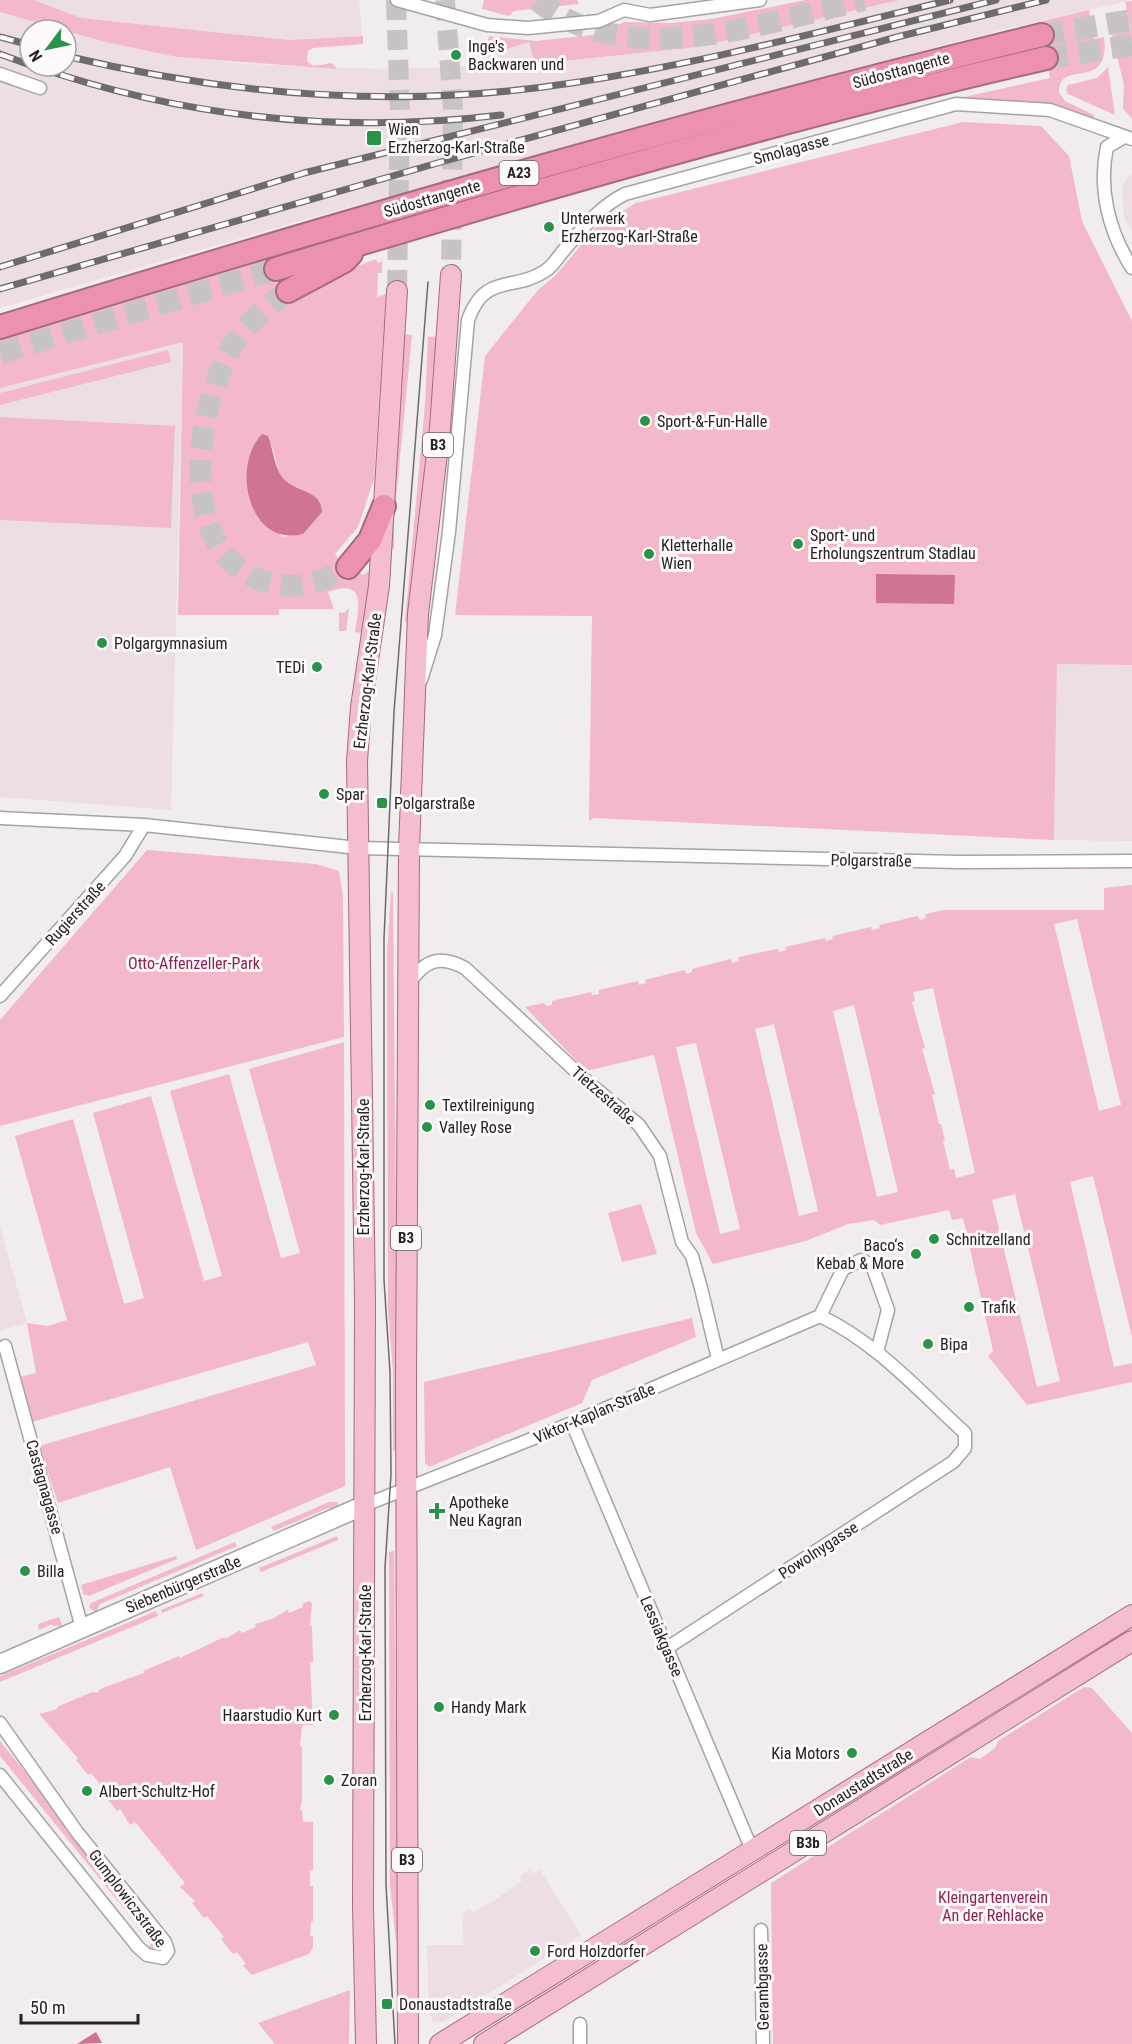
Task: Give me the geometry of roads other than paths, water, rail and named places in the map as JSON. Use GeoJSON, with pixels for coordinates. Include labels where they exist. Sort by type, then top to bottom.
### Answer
{"type":"FeatureCollection","features":[{"type":"Feature","properties":{"kind":"highway","name":"Südosttangente"},"geometry":{"type":"LineString","coordinates":[[0,327],[513,175],[924,63],[1042,34]]}},
{"type":"Feature","properties":{"kind":"highway","name":"Südosttangente"},"geometry":{"type":"LineString","coordinates":[[276,269],[363,242],[758,130],[1046,58]]}},
{"type":"Feature","properties":{"kind":"highway"},"geometry":{"type":"LineString","coordinates":[[288,291],[344,261],[363,242]]}},
{"type":"Feature","properties":{"kind":"highway"},"geometry":{"type":"LineString","coordinates":[[348,567],[370,540],[384,506]]}},
{"type":"Feature","properties":{"kind":"main road","name":"B3"},"geometry":{"type":"LineString","coordinates":[[408,2044],[406,987],[409,849],[418,614],[440,428],[451,275]]}},
{"type":"Feature","properties":{"kind":"main road","name":"Erzherzog-Karl-Straße"},"geometry":{"type":"LineString","coordinates":[[366,2044],[363,1906],[365,1505],[362,1030],[357,761],[361,707],[380,586],[397,291]]}},
{"type":"Feature","properties":{"kind":"main road","name":"Donaustadtstraße"},"geometry":{"type":"LineString","coordinates":[[440,2044],[1132,1615]]}},
{"type":"Feature","properties":{"kind":"main road","name":"Donaustadtstraße"},"geometry":{"type":"LineString","coordinates":[[484,2044],[1132,1641]]}},
{"type":"Feature","properties":{"kind":"street"},"geometry":{"type":"LineString","coordinates":[[397,0],[487,25],[528,28],[599,21],[623,5],[650,15],[757,0]]}},
{"type":"Feature","properties":{"kind":"street"},"geometry":{"type":"LineString","coordinates":[[0,74],[40,88]]}},
{"type":"Feature","properties":{"kind":"street","name":"Smolagasse"},"geometry":{"type":"LineString","coordinates":[[413,704],[435,635],[457,457],[468,320],[473,307],[482,295],[494,287],[545,271],[595,214],[610,201],[625,194],[956,104],[1050,110],[1128,138]]}},
{"type":"Feature","properties":{"kind":"street"},"geometry":{"type":"LineString","coordinates":[[1128,138],[1114,141],[1107,147],[1103,188],[1112,229],[1132,268]]}},
{"type":"Feature","properties":{"kind":"street","name":"Polgarstraße"},"geometry":{"type":"LineString","coordinates":[[0,818],[144,825],[358,848],[958,862],[1132,861]]}},
{"type":"Feature","properties":{"kind":"street","name":"Rugierstraße"},"geometry":{"type":"LineString","coordinates":[[0,996],[125,856],[144,825]]}},
{"type":"Feature","properties":{"kind":"street","name":"Tietzestraße"},"geometry":{"type":"LineString","coordinates":[[406,987],[418,971],[428,963],[449,959],[465,968],[583,1078],[639,1125],[660,1156],[682,1242],[692,1256],[718,1359]]}},
{"type":"Feature","properties":{"kind":"street"},"geometry":{"type":"LineString","coordinates":[[861,1260],[872,1265],[888,1310],[877,1352],[843,1326],[820,1316],[843,1269],[861,1260]]}},
{"type":"Feature","properties":{"kind":"street","name":"Viktor-Kaplan-Straße"},"geometry":{"type":"LineString","coordinates":[[365,1505],[572,1423],[820,1316]]}},
{"type":"Feature","properties":{"kind":"street","name":"Castagnagasse"},"geometry":{"type":"LineString","coordinates":[[5,1346],[82,1628]]}},
{"type":"Feature","properties":{"kind":"street","name":"Powolnygasse"},"geometry":{"type":"LineString","coordinates":[[667,1648],[953,1462],[965,1448],[965,1433],[877,1352]]}},
{"type":"Feature","properties":{"kind":"street","name":"Lessiakgasse"},"geometry":{"type":"LineString","coordinates":[[572,1423],[752,1850]]}},
{"type":"Feature","properties":{"kind":"street","name":"Siebenbürgerstraße"},"geometry":{"type":"LineString","coordinates":[[0,1664],[365,1505]]}},
{"type":"Feature","properties":{"kind":"street","name":"Gumplowiczstraße"},"geometry":{"type":"LineString","coordinates":[[0,1723],[77,1832],[168,1946],[166,1955],[154,1958],[138,1947],[0,1775]]}},
{"type":"Feature","properties":{"kind":"street","name":"Gerambgasse"},"geometry":{"type":"LineString","coordinates":[[761,1930],[763,2044]]}},
{"type":"Feature","properties":{"kind":"street"},"geometry":{"type":"LineString","coordinates":[[580,2024],[580,2044]]}},
{"type":"Feature","properties":{"kind":"tunnel"},"geometry":{"type":"LineString","coordinates":[[396,0],[400,113],[397,291]]}},
{"type":"Feature","properties":{"kind":"tunnel"},"geometry":{"type":"LineString","coordinates":[[445,0],[453,107],[451,275]]}},
{"type":"Feature","properties":{"kind":"tunnel"},"geometry":{"type":"LineString","coordinates":[[537,0],[573,22],[612,34],[653,38],[696,36],[740,29],[864,0]]}},
{"type":"Feature","properties":{"kind":"tunnel"},"geometry":{"type":"LineString","coordinates":[[1042,35],[1132,20]]}},
{"type":"Feature","properties":{"kind":"tunnel"},"geometry":{"type":"LineString","coordinates":[[1046,58],[1132,45]]}},
{"type":"Feature","properties":{"kind":"tunnel"},"geometry":{"type":"LineString","coordinates":[[0,353],[276,269]]}},
{"type":"Feature","properties":{"kind":"tunnel"},"geometry":{"type":"LineString","coordinates":[[288,291],[249,325],[238,338],[223,366],[211,399],[203,437],[200,475],[205,511],[217,543],[238,568],[270,583],[291,586],[311,584],[348,567]]}},
{"type":"Feature","properties":{"kind":"tram line"},"geometry":{"type":"LineString","coordinates":[[395,2044],[386,1885],[385,1568],[391,1474],[390,1372],[384,1280],[384,939],[394,712],[428,282]]}},
{"type":"Feature","properties":{"kind":"railway"},"geometry":{"type":"LineString","coordinates":[[78,59],[189,80],[252,89],[314,94],[440,96],[503,92],[662,67],[950,0]]}},
{"type":"Feature","properties":{"kind":"railway"},"geometry":{"type":"LineString","coordinates":[[0,267],[304,173],[996,0]]}},
{"type":"Feature","properties":{"kind":"railway"},"geometry":{"type":"LineString","coordinates":[[0,289],[441,162],[897,37],[1046,0]]}},
{"type":"Feature","properties":{"kind":"railway"},"geometry":{"type":"LineString","coordinates":[[0,37],[18,42]]}},
{"type":"Feature","properties":{"kind":"railway"},"geometry":{"type":"LineString","coordinates":[[0,54],[18,61]]}},
{"type":"Feature","properties":{"kind":"railway"},"geometry":{"type":"LineString","coordinates":[[72,78],[148,98],[265,117],[324,122],[383,123],[501,115]]}},
{"type":"Feature","properties":{"kind":"place","name":"Inge's Backwaren und"},"geometry":{"type":"Point","coordinates":[456,55]}},
{"type":"Feature","properties":{"kind":"place","name":"Wien Erzherzog-Karl-Straße"},"geometry":{"type":"Point","coordinates":[374,138]}},
{"type":"Feature","properties":{"kind":"place","name":"Unterwerk Erzherzog-Karl-Straße"},"geometry":{"type":"Point","coordinates":[549,227]}},
{"type":"Feature","properties":{"kind":"place","name":"Sport-&-Fun-Halle"},"geometry":{"type":"Point","coordinates":[645,421]}},
{"type":"Feature","properties":{"kind":"place","name":"Sport- und Erholungszentrum Stadlau"},"geometry":{"type":"Point","coordinates":[798,544]}},
{"type":"Feature","properties":{"kind":"place","name":"Kletterhalle Wien"},"geometry":{"type":"Point","coordinates":[649,554]}},
{"type":"Feature","properties":{"kind":"place","name":"Polgargymnasium"},"geometry":{"type":"Point","coordinates":[102,643]}},
{"type":"Feature","properties":{"kind":"place","name":"TEDi"},"geometry":{"type":"Point","coordinates":[317,667]}},
{"type":"Feature","properties":{"kind":"place","name":"Spar"},"geometry":{"type":"Point","coordinates":[324,794]}},
{"type":"Feature","properties":{"kind":"place","name":"Polgarstraße"},"geometry":{"type":"Point","coordinates":[382,803]}},
{"type":"Feature","properties":{"kind":"place","name":"Textilreinigung"},"geometry":{"type":"Point","coordinates":[430,1105]}},
{"type":"Feature","properties":{"kind":"place","name":"Valley Rose"},"geometry":{"type":"Point","coordinates":[427,1127]}},
{"type":"Feature","properties":{"kind":"place","name":"Schnitzelland"},"geometry":{"type":"Point","coordinates":[934,1239]}},
{"type":"Feature","properties":{"kind":"place","name":"Baco‘s Kebab & More"},"geometry":{"type":"Point","coordinates":[916,1254]}},
{"type":"Feature","properties":{"kind":"place","name":"Trafik"},"geometry":{"type":"Point","coordinates":[969,1307]}},
{"type":"Feature","properties":{"kind":"place","name":"Bipa"},"geometry":{"type":"Point","coordinates":[928,1344]}},
{"type":"Feature","properties":{"kind":"place","name":"Apotheke Neu Kagran"},"geometry":{"type":"Point","coordinates":[437,1511]}},
{"type":"Feature","properties":{"kind":"place","name":"Billa"},"geometry":{"type":"Point","coordinates":[25,1571]}},
{"type":"Feature","properties":{"kind":"place","name":"Handy Mark"},"geometry":{"type":"Point","coordinates":[439,1707]}},
{"type":"Feature","properties":{"kind":"place","name":"Haarstudio Kurt"},"geometry":{"type":"Point","coordinates":[334,1715]}},
{"type":"Feature","properties":{"kind":"place","name":"Kia Motors"},"geometry":{"type":"Point","coordinates":[852,1753]}},
{"type":"Feature","properties":{"kind":"place","name":"Zoran"},"geometry":{"type":"Point","coordinates":[329,1780]}},
{"type":"Feature","properties":{"kind":"place","name":"Albert-Schultz-Hof"},"geometry":{"type":"Point","coordinates":[87,1791]}},
{"type":"Feature","properties":{"kind":"place","name":"Ford Holzdorfer"},"geometry":{"type":"Point","coordinates":[535,1951]}},
{"type":"Feature","properties":{"kind":"place","name":"Donaustadtstraße"},"geometry":{"type":"Point","coordinates":[387,2004]}},
{"type":"Feature","properties":{"kind":"park label","name":"Otto-Affenzeller-Park"},"geometry":{"type":"Point","coordinates":[194,963]}},
{"type":"Feature","properties":{"kind":"park label","name":"Kleingartenverein An der Rehlacke"},"geometry":{"type":"Point","coordinates":[993,1906]}}]}
